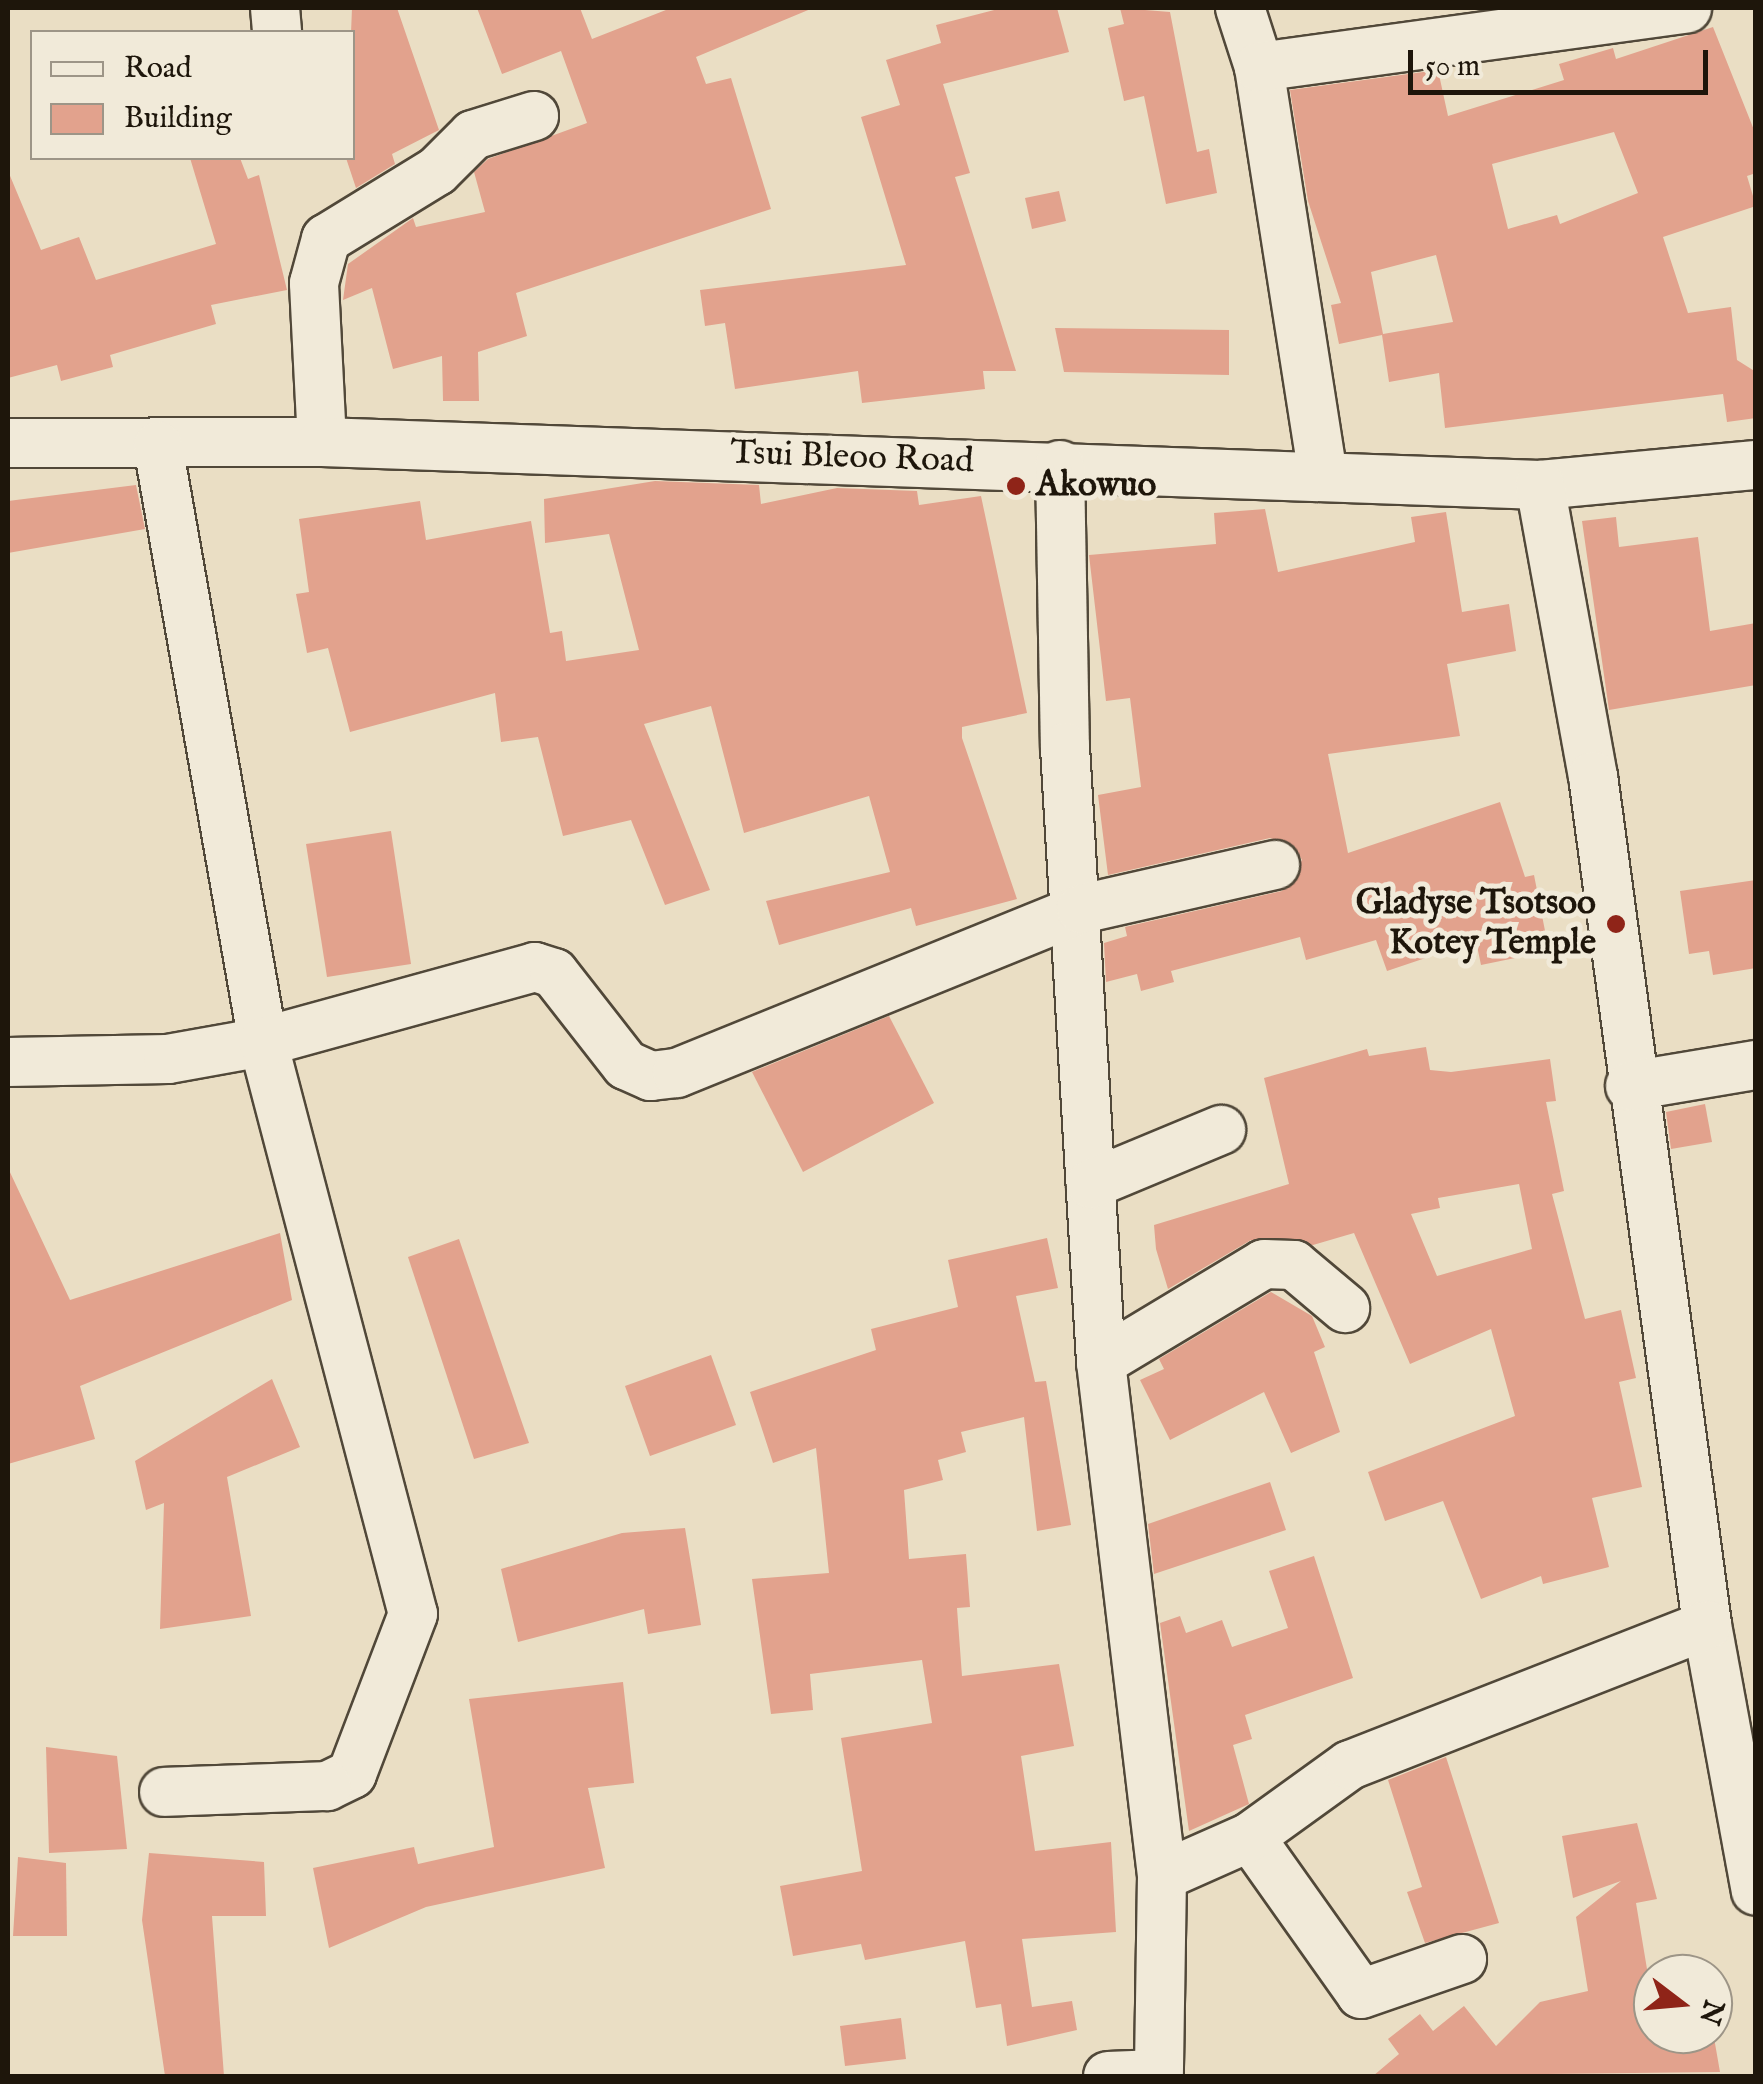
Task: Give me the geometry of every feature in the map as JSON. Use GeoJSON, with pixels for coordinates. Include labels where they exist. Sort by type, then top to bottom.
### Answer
{"type":"FeatureCollection","features":[{"type":"Feature","properties":{"kind":"street"},"geometry":{"type":"LineString","coordinates":[[1240,8],[1258,66],[1323,476]]}},
{"type":"Feature","properties":{"kind":"street"},"geometry":{"type":"LineString","coordinates":[[1258,66],[1687,8]]}},
{"type":"Feature","properties":{"kind":"street"},"geometry":{"type":"LineString","coordinates":[[322,442],[314,283],[326,239],[437,171],[472,136],[534,116]]}},
{"type":"Feature","properties":{"kind":"street","name":"Tsui Bleoo Road"},"geometry":{"type":"LineString","coordinates":[[8,443],[158,446],[322,442],[1060,464],[1540,485],[1756,465]]}},
{"type":"Feature","properties":{"kind":"street"},"geometry":{"type":"LineString","coordinates":[[158,446],[263,1042],[414,1614],[352,1774],[327,1786],[164,1792]]}},
{"type":"Feature","properties":{"kind":"street"},"geometry":{"type":"LineString","coordinates":[[1060,464],[1065,747],[1081,908],[1101,1362],[1162,1876],[1158,2075],[1108,2076]]}},
{"type":"Feature","properties":{"kind":"street"},"geometry":{"type":"LineString","coordinates":[[1540,485],[1594,776],[1630,1086],[1707,1625],[1753,1863]]}},
{"type":"Feature","properties":{"kind":"street"},"geometry":{"type":"LineString","coordinates":[[8,1062],[168,1059],[263,1042],[535,967],[554,973],[626,1065],[651,1076],[677,1073],[1081,908],[1276,866]]}},
{"type":"Feature","properties":{"kind":"street"},"geometry":{"type":"LineString","coordinates":[[1630,1086],[1756,1065]]}},
{"type":"Feature","properties":{"kind":"street"},"geometry":{"type":"LineString","coordinates":[[1091,1184],[1221,1130]]}},
{"type":"Feature","properties":{"kind":"street"},"geometry":{"type":"LineString","coordinates":[[1101,1362],[1264,1264],[1294,1264],[1345,1308]]}},
{"type":"Feature","properties":{"kind":"street"},"geometry":{"type":"LineString","coordinates":[[1162,1876],[1250,1837],[1350,1765],[1707,1625]]}},
{"type":"Feature","properties":{"kind":"street"},"geometry":{"type":"LineString","coordinates":[[1250,1837],[1361,1994],[1462,1960]]}},
{"type":"Feature","properties":{"kind":"building"},"geometry":{"type":"Polygon","coordinates":[[[352,8],[397,8],[439,130],[392,154],[395,164],[356,188],[347,160],[355,160],[355,30],[351,30],[352,8]]]}},
{"type":"Feature","properties":{"kind":"building"},"geometry":{"type":"Polygon","coordinates":[[[477,8],[580,8],[592,39],[671,8],[813,8],[696,57],[706,84],[731,78],[771,209],[516,293],[527,336],[478,352],[479,401],[443,401],[442,356],[393,369],[372,288],[343,300],[348,264],[413,218],[416,227],[485,212],[474,172],[488,159],[587,123],[561,51],[502,74],[477,8]]]}},
{"type":"Feature","properties":{"kind":"building"},"geometry":{"type":"Polygon","coordinates":[[[1002,8],[1057,8],[1069,52],[943,84],[970,173],[955,177],[1016,371],[983,371],[985,389],[862,403],[858,371],[735,389],[725,323],[705,326],[700,290],[906,265],[861,117],[900,105],[886,60],[941,43],[936,25],[1002,8]]]}},
{"type":"Feature","properties":{"kind":"building"},"geometry":{"type":"Polygon","coordinates":[[[1120,8],[1170,12],[1197,152],[1209,149],[1217,193],[1166,204],[1144,96],[1124,101],[1108,28],[1124,24],[1120,8]]]}},
{"type":"Feature","properties":{"kind":"building"},"geometry":{"type":"Polygon","coordinates":[[[1713,27],[1756,135],[1756,173],[1747,176],[1756,206],[1663,237],[1688,313],[1731,307],[1737,360],[1756,372],[1756,418],[1727,422],[1723,394],[1445,428],[1439,373],[1389,382],[1382,335],[1339,344],[1331,305],[1341,303],[1308,201],[1290,90],[1438,70],[1448,116],[1564,80],[1559,64],[1613,48],[1616,59],[1713,27]],[[1614,132],[1492,164],[1508,229],[1557,215],[1560,224],[1638,193],[1614,132]],[[1436,255],[1371,272],[1383,334],[1453,322],[1436,255]]]}},
{"type":"Feature","properties":{"kind":"building"},"geometry":{"type":"Polygon","coordinates":[[[191,160],[241,160],[248,179],[259,175],[287,290],[211,305],[216,324],[110,355],[113,367],[61,381],[57,365],[8,378],[8,171],[41,250],[79,237],[96,280],[216,244],[191,160]]]}},
{"type":"Feature","properties":{"kind":"building"},"geometry":{"type":"Polygon","coordinates":[[[1059,191],[1066,221],[1032,229],[1025,198],[1059,191]]]}},
{"type":"Feature","properties":{"kind":"building"},"geometry":{"type":"Polygon","coordinates":[[[1055,328],[1229,330],[1229,375],[1064,372],[1055,328]]]}},
{"type":"Feature","properties":{"kind":"building"},"geometry":{"type":"Polygon","coordinates":[[[655,481],[759,485],[761,504],[837,488],[917,491],[919,505],[981,496],[1027,713],[962,727],[962,738],[1017,899],[916,926],[911,908],[779,945],[766,901],[890,872],[869,796],[744,833],[711,706],[644,724],[710,890],[665,905],[631,820],[563,836],[538,737],[501,742],[495,693],[350,732],[328,648],[307,653],[296,594],[309,592],[299,519],[420,501],[426,540],[531,521],[550,633],[562,631],[566,661],[639,650],[609,534],[545,543],[544,499],[655,481]]]}},
{"type":"Feature","properties":{"kind":"building"},"geometry":{"type":"Polygon","coordinates":[[[136,485],[145,529],[8,553],[8,501],[136,485]]]}},
{"type":"Feature","properties":{"kind":"building"},"geometry":{"type":"Polygon","coordinates":[[[1265,509],[1278,572],[1415,542],[1411,517],[1446,512],[1462,612],[1509,604],[1516,651],[1447,664],[1460,736],[1328,754],[1348,853],[1500,802],[1525,877],[1534,875],[1549,951],[1481,965],[1476,941],[1387,971],[1376,940],[1306,960],[1300,937],[1171,971],[1174,982],[1141,991],[1137,974],[1106,982],[1104,943],[1127,936],[1125,927],[1282,891],[1302,860],[1294,846],[1270,838],[1108,875],[1098,795],[1141,787],[1130,698],[1106,701],[1089,555],[1216,544],[1214,513],[1265,509]]]}},
{"type":"Feature","properties":{"kind":"building"},"geometry":{"type":"Polygon","coordinates":[[[1616,517],[1619,547],[1698,537],[1710,631],[1756,623],[1756,685],[1609,710],[1582,521],[1616,517]]]}},
{"type":"Feature","properties":{"kind":"building"},"geometry":{"type":"Polygon","coordinates":[[[391,831],[411,964],[327,977],[306,844],[391,831]]]}},
{"type":"Feature","properties":{"kind":"building"},"geometry":{"type":"Polygon","coordinates":[[[1756,880],[1756,968],[1713,975],[1709,951],[1689,954],[1680,891],[1756,880]]]}},
{"type":"Feature","properties":{"kind":"building"},"geometry":{"type":"Polygon","coordinates":[[[889,1016],[934,1103],[803,1172],[752,1072],[889,1016]]]}},
{"type":"Feature","properties":{"kind":"building"},"geometry":{"type":"Polygon","coordinates":[[[1426,1047],[1430,1070],[1451,1072],[1550,1059],[1556,1101],[1546,1102],[1564,1191],[1552,1194],[1585,1319],[1621,1310],[1636,1378],[1619,1382],[1642,1487],[1592,1498],[1609,1567],[1543,1584],[1541,1576],[1481,1599],[1443,1501],[1385,1521],[1368,1472],[1515,1416],[1491,1329],[1410,1364],[1354,1233],[1313,1245],[1251,1240],[1168,1289],[1156,1249],[1154,1225],[1289,1184],[1264,1078],[1367,1049],[1369,1056],[1426,1047]],[[1519,1184],[1438,1198],[1440,1208],[1411,1214],[1437,1276],[1532,1249],[1519,1184]]]}},
{"type":"Feature","properties":{"kind":"building"},"geometry":{"type":"Polygon","coordinates":[[[1705,1104],[1712,1142],[1671,1149],[1666,1112],[1705,1104]]]}},
{"type":"Feature","properties":{"kind":"building"},"geometry":{"type":"Polygon","coordinates":[[[8,1168],[70,1300],[280,1233],[292,1300],[80,1386],[95,1439],[8,1464],[8,1168]]]}},
{"type":"Feature","properties":{"kind":"building"},"geometry":{"type":"Polygon","coordinates":[[[1047,1238],[1058,1288],[1016,1296],[1035,1382],[1046,1381],[1071,1525],[1037,1531],[1024,1417],[961,1432],[966,1452],[938,1460],[943,1480],[904,1490],[909,1559],[966,1554],[970,1607],[957,1608],[962,1676],[1059,1664],[1074,1746],[1021,1756],[1035,1851],[1111,1842],[1116,1932],[1022,1939],[1032,2007],[1072,2001],[1077,2030],[1007,2046],[1001,2004],[976,2008],[965,1941],[865,1960],[861,1944],[793,1956],[780,1886],[862,1871],[841,1738],[932,1723],[922,1660],[810,1674],[813,1710],[771,1714],[752,1579],[829,1573],[816,1448],[773,1463],[750,1392],[876,1350],[871,1329],[958,1307],[948,1260],[1047,1238]]]}},
{"type":"Feature","properties":{"kind":"building"},"geometry":{"type":"Polygon","coordinates":[[[459,1239],[529,1443],[474,1459],[408,1257],[459,1239]]]}},
{"type":"Feature","properties":{"kind":"building"},"geometry":{"type":"Polygon","coordinates":[[[1271,1292],[1312,1316],[1325,1347],[1314,1352],[1340,1432],[1291,1453],[1264,1392],[1170,1440],[1140,1380],[1164,1369],[1159,1359],[1271,1292]]]}},
{"type":"Feature","properties":{"kind":"building"},"geometry":{"type":"Polygon","coordinates":[[[711,1355],[736,1425],[650,1456],[625,1386],[711,1355]]]}},
{"type":"Feature","properties":{"kind":"building"},"geometry":{"type":"Polygon","coordinates":[[[272,1379],[300,1447],[227,1477],[251,1616],[160,1629],[164,1503],[146,1510],[135,1461],[272,1379]]]}},
{"type":"Feature","properties":{"kind":"building"},"geometry":{"type":"Polygon","coordinates":[[[1270,1482],[1286,1530],[1154,1574],[1148,1524],[1270,1482]]]}},
{"type":"Feature","properties":{"kind":"building"},"geometry":{"type":"Polygon","coordinates":[[[685,1528],[701,1625],[648,1634],[644,1609],[518,1642],[501,1569],[622,1533],[685,1528]]]}},
{"type":"Feature","properties":{"kind":"building"},"geometry":{"type":"Polygon","coordinates":[[[1314,1556],[1353,1678],[1245,1715],[1252,1739],[1233,1745],[1249,1804],[1189,1831],[1160,1623],[1180,1616],[1186,1633],[1222,1620],[1232,1647],[1288,1628],[1269,1571],[1314,1556]]]}},
{"type":"Feature","properties":{"kind":"building"},"geometry":{"type":"Polygon","coordinates":[[[623,1682],[634,1783],[588,1788],[605,1868],[426,1907],[329,1948],[313,1868],[414,1847],[418,1864],[494,1847],[469,1699],[623,1682]]]}},
{"type":"Feature","properties":{"kind":"building"},"geometry":{"type":"Polygon","coordinates":[[[46,1747],[117,1756],[127,1849],[49,1853],[46,1747]]]}},
{"type":"Feature","properties":{"kind":"building"},"geometry":{"type":"Polygon","coordinates":[[[1446,1757],[1499,1923],[1425,1943],[1407,1892],[1422,1887],[1388,1780],[1446,1757]]]}},
{"type":"Feature","properties":{"kind":"building"},"geometry":{"type":"Polygon","coordinates":[[[1637,1823],[1657,1899],[1636,1903],[1644,1954],[1633,1954],[1633,2054],[1717,2054],[1720,2072],[1373,2076],[1399,2054],[1388,2039],[1420,2014],[1433,2031],[1464,2006],[1496,2046],[1540,2002],[1588,1991],[1576,1917],[1621,1881],[1573,1898],[1562,1836],[1637,1823]]]}},
{"type":"Feature","properties":{"kind":"building"},"geometry":{"type":"Polygon","coordinates":[[[149,1853],[264,1862],[266,1916],[212,1916],[224,2076],[165,2076],[142,1920],[149,1853]]]}},
{"type":"Feature","properties":{"kind":"building"},"geometry":{"type":"Polygon","coordinates":[[[18,1857],[66,1863],[67,1936],[13,1936],[18,1857]]]}},
{"type":"Feature","properties":{"kind":"building"},"geometry":{"type":"Polygon","coordinates":[[[901,2018],[906,2059],[845,2066],[840,2026],[901,2018]]]}},
{"type":"Feature","properties":{"kind":"place","name":"Akowuo"},"geometry":{"type":"Point","coordinates":[1016,486]}},
{"type":"Feature","properties":{"kind":"place","name":"Gladyse Tsotsoo Kotey Temple"},"geometry":{"type":"Point","coordinates":[1616,924]}}]}
